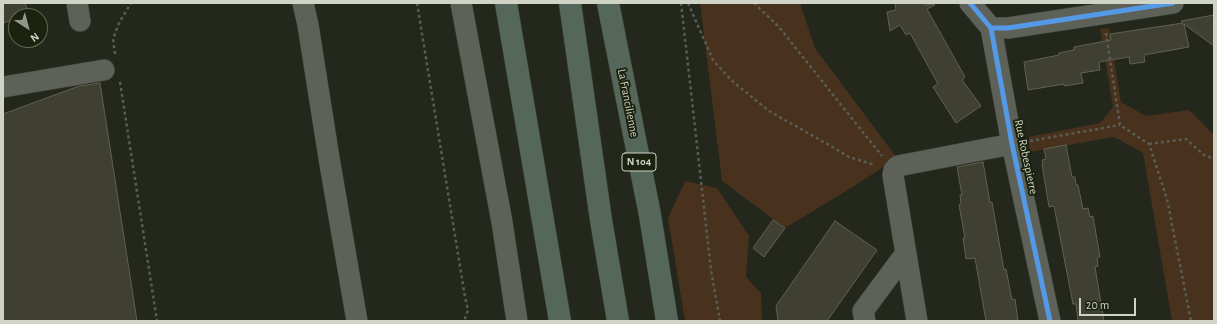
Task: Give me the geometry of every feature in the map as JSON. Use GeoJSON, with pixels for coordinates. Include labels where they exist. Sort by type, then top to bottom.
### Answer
{"type":"FeatureCollection","features":[{"type":"Feature","properties":{"kind":"highway"},"geometry":{"type":"LineString","coordinates":[[506,3],[560,321]]}},
{"type":"Feature","properties":{"kind":"highway"},"geometry":{"type":"LineString","coordinates":[[570,3],[601,220],[618,321]]}},
{"type":"Feature","properties":{"kind":"highway","name":"La Francilienne"},"geometry":{"type":"LineString","coordinates":[[608,3],[650,215],[667,321]]}},
{"type":"Feature","properties":{"kind":"street"},"geometry":{"type":"LineString","coordinates":[[303,3],[308,25],[357,321]]}},
{"type":"Feature","properties":{"kind":"street"},"geometry":{"type":"LineString","coordinates":[[461,3],[502,222],[517,321]]}},
{"type":"Feature","properties":{"kind":"street","name":"Rue Robespierre"},"geometry":{"type":"LineString","coordinates":[[970,3],[991,28],[1012,144],[1050,321]]}},
{"type":"Feature","properties":{"kind":"street"},"geometry":{"type":"LineString","coordinates":[[991,28],[1008,28],[1173,3]]}},
{"type":"Feature","properties":{"kind":"street"},"geometry":{"type":"LineString","coordinates":[[3,87],[113,68]]}},
{"type":"Feature","properties":{"kind":"street"},"geometry":{"type":"LineString","coordinates":[[917,321],[893,176],[894,170],[898,166],[1012,144]]}},
{"type":"Feature","properties":{"kind":"street"},"geometry":{"type":"LineString","coordinates":[[865,321],[863,311],[906,254]]}},
{"type":"Feature","properties":{"kind":"path"},"geometry":{"type":"LineString","coordinates":[[131,3],[118,23],[113,39],[113,68],[157,321]]}},
{"type":"Feature","properties":{"kind":"path"},"geometry":{"type":"LineString","coordinates":[[417,3],[468,310],[464,321]]}},
{"type":"Feature","properties":{"kind":"path"},"geometry":{"type":"LineString","coordinates":[[681,3],[711,270],[720,321]]}},
{"type":"Feature","properties":{"kind":"path"},"geometry":{"type":"LineString","coordinates":[[688,3],[713,60],[731,80],[769,111],[849,157],[894,170]]}},
{"type":"Feature","properties":{"kind":"path"},"geometry":{"type":"LineString","coordinates":[[754,3],[779,27],[894,170]]}},
{"type":"Feature","properties":{"kind":"path"},"geometry":{"type":"LineString","coordinates":[[1103,14],[1120,125]]}},
{"type":"Feature","properties":{"kind":"path"},"geometry":{"type":"LineString","coordinates":[[1012,144],[1120,125],[1149,144],[1167,199],[1191,321]]}},
{"type":"Feature","properties":{"kind":"path"},"geometry":{"type":"LineString","coordinates":[[1149,144],[1186,138],[1204,156],[1214,159]]}},
{"type":"Feature","properties":{"kind":"shaded area"},"geometry":{"type":"Polygon","coordinates":[[[700,3],[800,3],[815,48],[897,158],[785,228],[722,181],[700,3]]]}},
{"type":"Feature","properties":{"kind":"shaded area"},"geometry":{"type":"Polygon","coordinates":[[[1109,28],[1121,102],[1146,116],[1189,110],[1214,135],[1214,321],[1172,321],[1143,153],[1114,137],[1030,152],[1028,137],[1100,123],[1113,107],[1100,29],[1109,28]]]}},
{"type":"Feature","properties":{"kind":"shaded area"},"geometry":{"type":"Polygon","coordinates":[[[685,181],[717,188],[749,236],[746,277],[761,293],[762,321],[685,321],[668,218],[685,181]]]}},
{"type":"Feature","properties":{"kind":"building"},"geometry":{"type":"Polygon","coordinates":[[[3,3],[25,3],[27,8],[8,8],[8,21],[3,23],[3,3]]]}},
{"type":"Feature","properties":{"kind":"building"},"geometry":{"type":"Polygon","coordinates":[[[895,3],[924,3],[925,5],[935,5],[927,9],[965,77],[962,80],[981,106],[956,123],[933,87],[938,84],[910,33],[906,35],[900,25],[890,31],[887,12],[896,10],[895,3]]]}},
{"type":"Feature","properties":{"kind":"building"},"geometry":{"type":"Polygon","coordinates":[[[1214,15],[1214,46],[1184,24],[1189,47],[1144,55],[1145,62],[1130,64],[1129,57],[1099,62],[1100,70],[1081,73],[1083,83],[1064,86],[1064,84],[1028,90],[1024,62],[1059,55],[1059,53],[1074,50],[1074,47],[1111,40],[1110,34],[1183,23],[1181,21],[1214,15]]]}},
{"type":"Feature","properties":{"kind":"building"},"geometry":{"type":"Polygon","coordinates":[[[100,83],[137,321],[3,321],[3,114],[79,86],[100,83]]]}},
{"type":"Feature","properties":{"kind":"building"},"geometry":{"type":"Polygon","coordinates":[[[1066,145],[1072,177],[1075,177],[1076,185],[1078,185],[1083,209],[1088,208],[1090,217],[1093,216],[1100,257],[1097,258],[1098,266],[1095,267],[1104,321],[1078,321],[1076,304],[1073,304],[1054,206],[1049,207],[1042,164],[1042,160],[1046,159],[1044,149],[1066,145]]]}},
{"type":"Feature","properties":{"kind":"building"},"geometry":{"type":"Polygon","coordinates":[[[983,162],[1004,270],[1006,269],[1012,300],[1015,299],[1018,321],[986,321],[975,258],[966,259],[963,238],[965,238],[959,205],[961,204],[960,195],[962,195],[957,167],[983,162]]]}},
{"type":"Feature","properties":{"kind":"building"},"geometry":{"type":"Polygon","coordinates":[[[773,220],[785,228],[764,257],[753,248],[773,220]]]}},
{"type":"Feature","properties":{"kind":"building"},"geometry":{"type":"Polygon","coordinates":[[[835,221],[877,250],[827,321],[778,321],[776,306],[835,221]]]}},
{"type":"Feature","properties":{"kind":"cycle path"},"geometry":{"type":"LineString","coordinates":[[970,3],[991,28],[1012,144],[1050,321]]}},
{"type":"Feature","properties":{"kind":"cycle path"},"geometry":{"type":"LineString","coordinates":[[991,28],[1008,28],[1173,3]]}}]}
